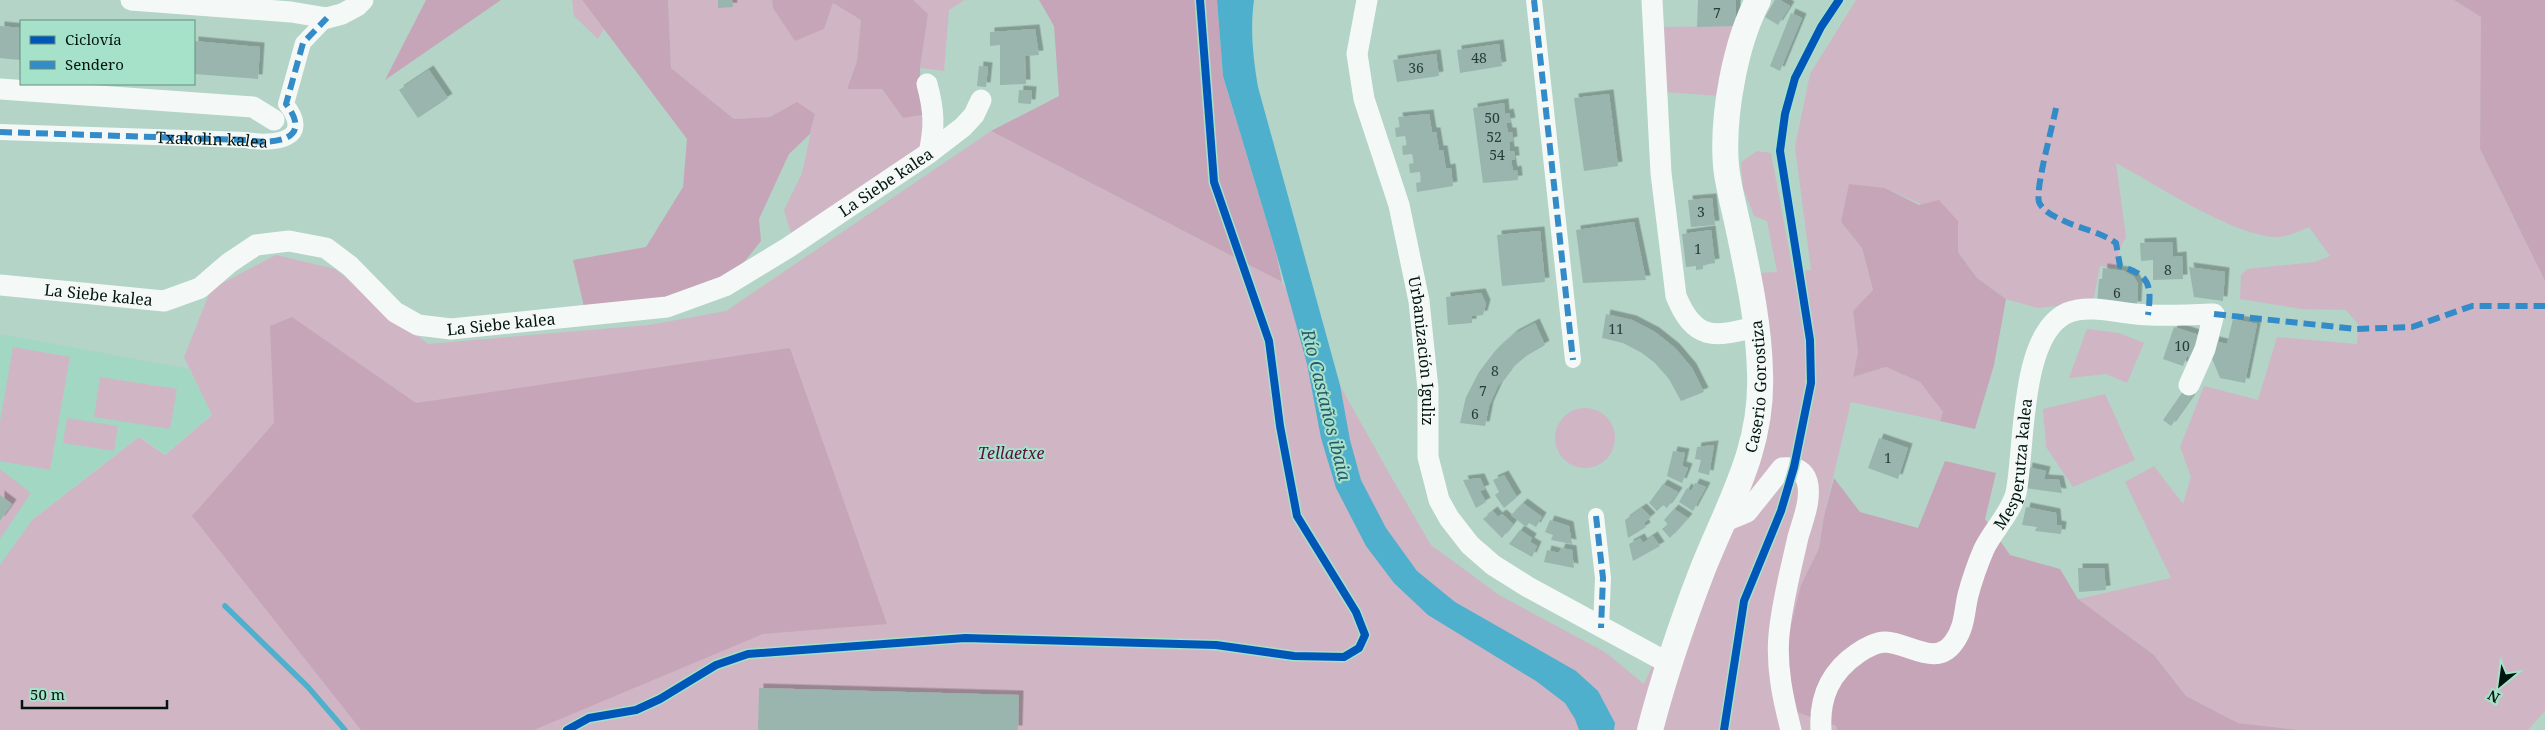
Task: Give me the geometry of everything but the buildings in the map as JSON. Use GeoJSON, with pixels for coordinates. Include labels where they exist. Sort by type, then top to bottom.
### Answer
{"type":"FeatureCollection","features":[{"type":"Feature","properties":{"kind":"street"},"geometry":{"type":"LineString","coordinates":[[131,0],[291,12],[327,18],[342,14],[357,6],[362,0]]}},
{"type":"Feature","properties":{"kind":"street","name":"Urbanización Iguliz"},"geometry":{"type":"LineString","coordinates":[[1368,0],[1357,54],[1364,99],[1399,205],[1419,301],[1428,389],[1428,457],[1439,500],[1449,518],[1470,546],[1493,565],[1601,628],[1668,663]]}},
{"type":"Feature","properties":{"kind":"street"},"geometry":{"type":"LineString","coordinates":[[1534,0],[1574,360]]}},
{"type":"Feature","properties":{"kind":"street"},"geometry":{"type":"LineString","coordinates":[[1652,0],[1662,173],[1676,296],[1683,311],[1697,328],[1705,332],[1717,336],[1756,327]]}},
{"type":"Feature","properties":{"kind":"street","name":"Caserio Gorostiza"},"geometry":{"type":"LineString","coordinates":[[1650,730],[1668,663],[1750,458],[1759,416],[1760,372],[1752,291],[1726,166],[1728,106],[1739,54],[1751,14],[1758,0]]}},
{"type":"Feature","properties":{"kind":"street","name":"Txakolin kalea"},"geometry":{"type":"LineString","coordinates":[[0,132],[246,140],[265,143],[282,141],[294,131],[295,115],[286,104],[303,43],[327,18]]}},
{"type":"Feature","properties":{"kind":"street"},"geometry":{"type":"LineString","coordinates":[[926,84],[932,102],[934,128],[929,153]]}},
{"type":"Feature","properties":{"kind":"street"},"geometry":{"type":"LineString","coordinates":[[0,89],[253,107],[274,120]]}},
{"type":"Feature","properties":{"kind":"street","name":"La Siebe kalea"},"geometry":{"type":"LineString","coordinates":[[0,286],[164,301],[200,288],[229,262],[256,245],[289,241],[326,248],[350,266],[395,312],[418,325],[451,329],[667,306],[725,286],[789,247],[929,153],[963,127],[974,115],[981,100]]}},
{"type":"Feature","properties":{"kind":"street","name":"Mesperutza kalea"},"geometry":{"type":"LineString","coordinates":[[1821,730],[1820,711],[1828,685],[1842,664],[1864,648],[1884,642],[1933,655],[1945,652],[1954,642],[1965,621],[1968,596],[1984,548],[2015,495],[2026,391],[2042,341],[2054,323],[2067,313],[2087,309],[2148,315],[2214,314],[2205,349],[2189,385]]}},
{"type":"Feature","properties":{"kind":"street"},"geometry":{"type":"LineString","coordinates":[[1723,522],[1747,512],[1782,468],[1794,467],[1802,473],[1807,481],[1808,501],[1779,635],[1778,668],[1791,730]]}},
{"type":"Feature","properties":{"kind":"street"},"geometry":{"type":"LineString","coordinates":[[1596,516],[1603,578],[1601,628]]}},
{"type":"Feature","properties":{"kind":"shaded area"},"geometry":{"type":"Polygon","coordinates":[[[426,0],[501,0],[385,80],[426,0]]]}},
{"type":"Feature","properties":{"kind":"shaded area"},"geometry":{"type":"Polygon","coordinates":[[[582,0],[668,0],[671,68],[734,119],[770,117],[797,102],[815,114],[810,134],[789,154],[759,219],[761,241],[725,286],[586,315],[573,260],[646,247],[683,187],[687,139],[582,0]]]}},
{"type":"Feature","properties":{"kind":"shaded area"},"geometry":{"type":"Polygon","coordinates":[[[772,0],[913,0],[928,14],[920,68],[922,115],[903,118],[882,89],[847,89],[857,61],[861,20],[833,3],[824,29],[795,41],[773,8],[772,0]]]}},
{"type":"Feature","properties":{"kind":"shaded area"},"geometry":{"type":"Polygon","coordinates":[[[1039,0],[1217,0],[1223,76],[1276,252],[1282,282],[991,131],[1059,96],[1054,26],[1039,0]]]}},
{"type":"Feature","properties":{"kind":"shaded area"},"geometry":{"type":"Polygon","coordinates":[[[2454,0],[2545,0],[2545,281],[2480,149],[2481,17],[2454,0]]]}},
{"type":"Feature","properties":{"kind":"shaded area"},"geometry":{"type":"Polygon","coordinates":[[[1849,184],[1885,188],[1919,205],[1939,200],[1958,221],[1958,252],[1977,278],[2006,299],[1994,365],[1975,429],[1940,421],[1943,412],[1920,382],[1886,367],[1853,377],[1858,352],[1853,311],[1873,290],[1862,248],[1841,222],[1849,184]]]}},
{"type":"Feature","properties":{"kind":"shaded area"},"geometry":{"type":"Polygon","coordinates":[[[292,317],[416,403],[790,348],[887,624],[763,634],[534,730],[361,730],[192,516],[274,423],[270,326],[292,317]]]}},
{"type":"Feature","properties":{"kind":"shaded area"},"geometry":{"type":"Polygon","coordinates":[[[0,334],[189,369],[212,414],[165,454],[139,436],[35,517],[0,565],[0,334]]]}},
{"type":"Feature","properties":{"kind":"shaded area"},"geometry":{"type":"Polygon","coordinates":[[[1945,461],[1996,473],[1985,519],[2010,555],[2060,569],[2078,599],[2154,655],[2186,696],[2238,723],[2299,730],[1837,730],[1836,726],[1796,712],[1788,671],[1788,637],[1801,585],[1819,548],[1824,516],[1834,478],[1860,512],[1918,528],[1945,461]]]}},
{"type":"Feature","properties":{"kind":"green space"},"geometry":{"type":"Polygon","coordinates":[[[572,0],[582,0],[604,29],[598,39],[574,16],[572,0]]]}},
{"type":"Feature","properties":{"kind":"green space"},"geometry":{"type":"Polygon","coordinates":[[[668,0],[772,0],[773,8],[824,29],[833,3],[861,20],[857,61],[847,89],[882,89],[903,118],[922,115],[927,128],[920,149],[792,237],[784,210],[802,173],[815,114],[797,103],[770,117],[734,119],[671,68],[668,0]]]}},
{"type":"Feature","properties":{"kind":"green space"},"geometry":{"type":"Polygon","coordinates":[[[913,0],[965,0],[949,10],[944,71],[920,68],[928,14],[913,0]]]}},
{"type":"Feature","properties":{"kind":"green space","name":"Tellaetxe"},"geometry":{"type":"Polygon","coordinates":[[[1856,0],[2454,0],[2482,17],[2480,149],[2545,281],[2545,711],[2528,730],[2299,730],[2238,723],[2186,696],[2154,655],[2078,599],[2171,578],[2125,482],[2154,466],[2183,504],[2191,477],[2180,447],[2204,386],[2258,400],[2277,337],[2357,344],[2358,324],[2346,310],[2301,309],[2240,299],[2241,275],[2247,269],[2315,262],[2330,256],[2309,227],[2282,237],[2254,233],[2213,217],[2116,163],[2126,237],[2121,246],[2115,268],[2100,266],[2093,302],[2038,308],[2006,299],[1977,278],[1958,252],[1958,221],[1885,188],[1841,222],[1862,248],[1873,291],[1853,311],[1858,352],[1853,377],[1886,367],[1920,382],[1943,412],[1940,421],[1851,402],[1824,516],[1819,548],[1801,585],[1796,712],[1836,726],[1837,730],[0,730],[0,565],[32,520],[139,437],[165,455],[212,415],[184,357],[211,289],[276,255],[335,269],[428,344],[649,325],[726,311],[991,131],[1282,282],[1431,545],[1499,595],[1605,652],[1644,684],[1699,564],[1740,449],[1751,369],[1740,274],[1777,272],[1767,221],[1754,216],[1743,188],[1741,162],[1757,151],[1771,153],[1793,271],[1811,270],[1795,147],[1810,74],[1856,0]]]}},
{"type":"Feature","properties":{"kind":"green space"},"geometry":{"type":"Polygon","coordinates":[[[1736,26],[1720,96],[1664,92],[1659,27],[1736,26]]]}},
{"type":"Feature","properties":{"kind":"green space"},"geometry":{"type":"Polygon","coordinates":[[[2087,329],[2119,333],[2144,343],[2127,383],[2106,374],[2069,378],[2087,329]]]}},
{"type":"Feature","properties":{"kind":"green space"},"geometry":{"type":"Polygon","coordinates":[[[13,347],[70,357],[50,470],[0,461],[0,422],[13,347]]]}},
{"type":"Feature","properties":{"kind":"green space"},"geometry":{"type":"Polygon","coordinates":[[[100,377],[177,389],[170,429],[94,417],[100,377]]]}},
{"type":"Feature","properties":{"kind":"green space"},"geometry":{"type":"Polygon","coordinates":[[[2105,394],[2135,460],[2073,487],[2046,447],[2043,409],[2105,394]]]}},
{"type":"Feature","properties":{"kind":"green space"},"geometry":{"type":"Polygon","coordinates":[[[1579,408],[1591,408],[1602,413],[1610,421],[1615,432],[1613,450],[1602,463],[1591,468],[1579,468],[1568,463],[1560,455],[1555,444],[1555,432],[1560,421],[1568,413],[1579,408]]]}},
{"type":"Feature","properties":{"kind":"green space"},"geometry":{"type":"Polygon","coordinates":[[[67,418],[118,426],[114,451],[63,443],[67,418]]]}},
{"type":"Feature","properties":{"kind":"green space"},"geometry":{"type":"Polygon","coordinates":[[[0,469],[31,493],[0,539],[0,521],[12,504],[0,495],[0,469]]]}},
{"type":"Feature","properties":{"kind":"water","name":"Río Castaños ibaia"},"geometry":{"type":"Polygon","coordinates":[[[1217,0],[1254,0],[1253,44],[1258,87],[1340,385],[1350,440],[1361,480],[1386,528],[1417,571],[1455,602],[1576,671],[1598,691],[1615,723],[1614,730],[1579,730],[1575,719],[1565,703],[1536,681],[1428,615],[1394,583],[1366,546],[1336,488],[1321,438],[1307,364],[1276,252],[1223,76],[1217,0]]]}},
{"type":"Feature","properties":{"kind":"waterway"},"geometry":{"type":"LineString","coordinates":[[225,606],[308,687],[345,730]]}},
{"type":"Feature","properties":{"kind":"marked path"},"geometry":{"type":"LineString","coordinates":[[1534,0],[1573,360]]}},
{"type":"Feature","properties":{"kind":"marked path"},"geometry":{"type":"LineString","coordinates":[[0,132],[268,142],[287,137],[293,133],[296,126],[286,104],[303,43],[327,18]]}},
{"type":"Feature","properties":{"kind":"marked path"},"geometry":{"type":"LineString","coordinates":[[2056,108],[2038,195],[2040,205],[2054,216],[2116,243],[2120,266],[2138,273],[2147,283],[2150,296],[2148,315]]}},
{"type":"Feature","properties":{"kind":"marked path"},"geometry":{"type":"LineString","coordinates":[[2214,314],[2357,329],[2412,327],[2472,306],[2545,306]]}},
{"type":"Feature","properties":{"kind":"marked path"},"geometry":{"type":"LineString","coordinates":[[1596,516],[1603,578],[1601,628]]}},
{"type":"Feature","properties":{"kind":"cycle path"},"geometry":{"type":"LineString","coordinates":[[567,730],[589,718],[636,710],[660,699],[716,665],[748,654],[965,638],[1216,645],[1294,656],[1344,657],[1359,648],[1365,635],[1356,612],[1297,516],[1280,426],[1269,341],[1214,182],[1200,0]]}},
{"type":"Feature","properties":{"kind":"cycle path"},"geometry":{"type":"LineString","coordinates":[[1724,730],[1744,601],[1781,511],[1794,467],[1811,383],[1810,340],[1780,151],[1785,114],[1795,78],[1821,27],[1839,0]]}}]}
